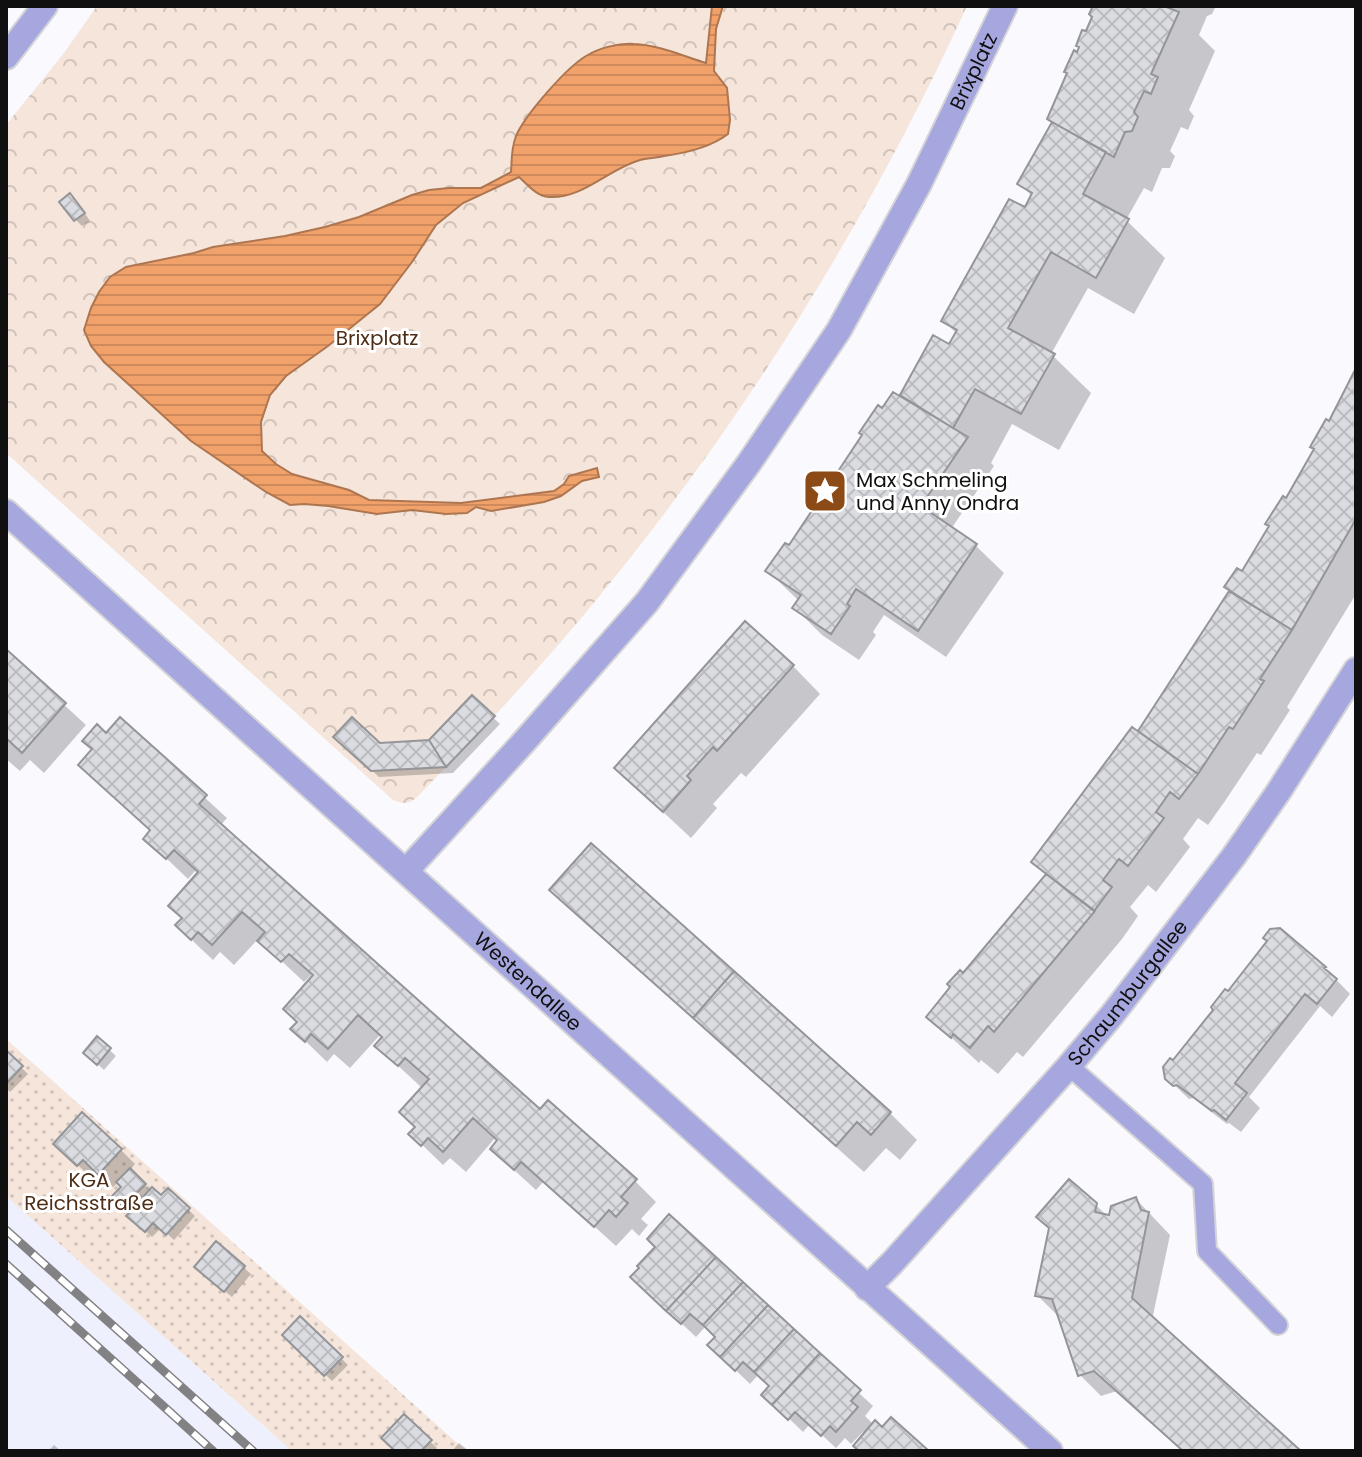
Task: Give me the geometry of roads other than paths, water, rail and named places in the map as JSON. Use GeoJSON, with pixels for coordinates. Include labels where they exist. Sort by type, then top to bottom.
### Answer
{"type":"FeatureCollection","features":[{"type":"Feature","properties":{"kind":"street"},"geometry":{"type":"LineString","coordinates":[[6,57],[45,6]]}},
{"type":"Feature","properties":{"kind":"street","name":"Brixplatz"},"geometry":{"type":"LineString","coordinates":[[406,871],[647,602],[749,463],[839,330],[919,184],[1005,6]]}},
{"type":"Feature","properties":{"kind":"street","name":"Westendallee"},"geometry":{"type":"LineString","coordinates":[[6,512],[1050,1451]]}},
{"type":"Feature","properties":{"kind":"street","name":"Schaumburgallee"},"geometry":{"type":"LineString","coordinates":[[867,1288],[1112,1015],[1234,856],[1356,670]]}},
{"type":"Feature","properties":{"kind":"lane"},"geometry":{"type":"LineString","coordinates":[[1069,1066],[1203,1184],[1207,1251],[1278,1325]]}},
{"type":"Feature","properties":{"kind":"railway"},"geometry":{"type":"LineString","coordinates":[[6,1230],[253,1451]]}},
{"type":"Feature","properties":{"kind":"railway"},"geometry":{"type":"LineString","coordinates":[[6,1264],[213,1451]]}},
{"type":"Feature","properties":{"kind":"place","name":"Max Schmeling und Anny Ondra"},"geometry":{"type":"Point","coordinates":[825,491]}},
{"type":"Feature","properties":{"kind":"park label","name":"KGA Reichsstraße"},"geometry":{"type":"Point","coordinates":[89,1192]}}]}
